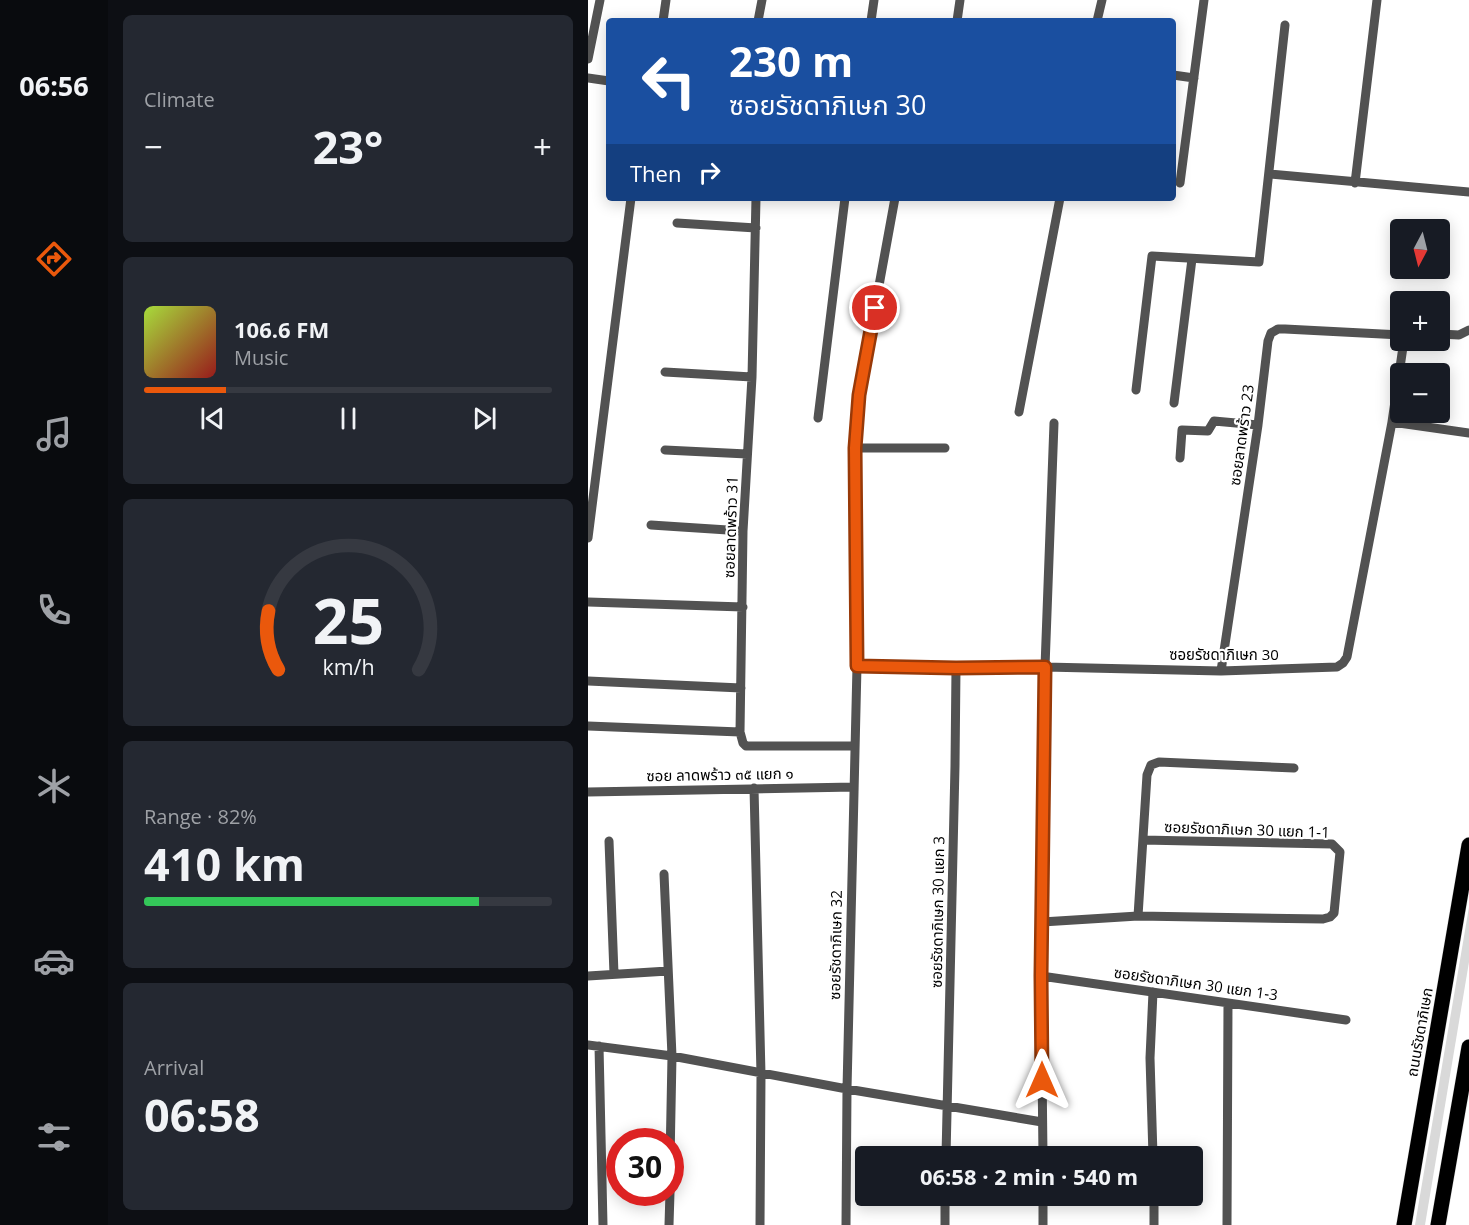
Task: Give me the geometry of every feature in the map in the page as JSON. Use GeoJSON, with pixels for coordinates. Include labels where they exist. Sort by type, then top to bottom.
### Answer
{"type":"FeatureCollection","features":[{"type":"Feature","properties":{"kind":"main road","name":"ถนนรัชดาภิเษก"},"geometry":{"type":"LineString","coordinates":[[1404,1225],[1469,845]]}},
{"type":"Feature","properties":{"kind":"main road"},"geometry":{"type":"LineString","coordinates":[[1438,1225],[1469,1047]]}},
{"type":"Feature","properties":{"kind":"street"},"geometry":{"type":"LineString","coordinates":[[588,59],[600,0]]}},
{"type":"Feature","properties":{"kind":"street"},"geometry":{"type":"LineString","coordinates":[[663,18],[666,0]]}},
{"type":"Feature","properties":{"kind":"street"},"geometry":{"type":"LineString","coordinates":[[759,18],[762,0]]}},
{"type":"Feature","properties":{"kind":"street"},"geometry":{"type":"LineString","coordinates":[[871,18],[874,0]]}},
{"type":"Feature","properties":{"kind":"street"},"geometry":{"type":"LineString","coordinates":[[957,18],[960,0]]}},
{"type":"Feature","properties":{"kind":"street"},"geometry":{"type":"LineString","coordinates":[[1098,18],[1102,0]]}},
{"type":"Feature","properties":{"kind":"street"},"geometry":{"type":"LineString","coordinates":[[1180,183],[1203,0]]}},
{"type":"Feature","properties":{"kind":"street"},"geometry":{"type":"LineString","coordinates":[[1355,183],[1377,0]]}},
{"type":"Feature","properties":{"kind":"street"},"geometry":{"type":"LineString","coordinates":[[1136,390],[1152,256],[1259,262],[1285,25]]}},
{"type":"Feature","properties":{"kind":"street"},"geometry":{"type":"LineString","coordinates":[[1176,75],[1194,78]]}},
{"type":"Feature","properties":{"kind":"street"},"geometry":{"type":"LineString","coordinates":[[588,78],[606,81]]}},
{"type":"Feature","properties":{"kind":"street"},"geometry":{"type":"LineString","coordinates":[[1269,174],[1469,192]]}},
{"type":"Feature","properties":{"kind":"street"},"geometry":{"type":"LineString","coordinates":[[588,538],[631,201]]}},
{"type":"Feature","properties":{"kind":"street","name":"ซอยลาดพร้าว 31"},"geometry":{"type":"LineString","coordinates":[[740,732],[743,531],[752,377],[756,201]]}},
{"type":"Feature","properties":{"kind":"street"},"geometry":{"type":"LineString","coordinates":[[818,418],[845,201]]}},
{"type":"Feature","properties":{"kind":"street","name":"ซอยรัชดาภิเษก 32"},"geometry":{"type":"LineString","coordinates":[[846,1225],[857,666],[855,448],[859,395],[894,201]]}},
{"type":"Feature","properties":{"kind":"street"},"geometry":{"type":"LineString","coordinates":[[1019,412],[1059,201]]}},
{"type":"Feature","properties":{"kind":"street"},"geometry":{"type":"LineString","coordinates":[[677,223],[756,228]]}},
{"type":"Feature","properties":{"kind":"street"},"geometry":{"type":"LineString","coordinates":[[1174,403],[1192,259]]}},
{"type":"Feature","properties":{"kind":"street","name":"ซอยลาดพร้าว 23"},"geometry":{"type":"LineString","coordinates":[[1221,671],[1271,333],[1278,329],[1285,329],[1390,334]]}},
{"type":"Feature","properties":{"kind":"street"},"geometry":{"type":"LineString","coordinates":[[1450,335],[1459,335],[1469,330]]}},
{"type":"Feature","properties":{"kind":"street"},"geometry":{"type":"LineString","coordinates":[[665,372],[752,377]]}},
{"type":"Feature","properties":{"kind":"street"},"geometry":{"type":"LineString","coordinates":[[1180,458],[1182,430],[1208,431],[1214,422],[1258,424]]}},
{"type":"Feature","properties":{"kind":"street"},"geometry":{"type":"LineString","coordinates":[[1042,1146],[1041,976],[1045,667],[1054,423]]}},
{"type":"Feature","properties":{"kind":"street","name":"ซอยรัชดาภิเษก 30"},"geometry":{"type":"LineString","coordinates":[[857,666],[1221,671],[1337,668],[1347,657],[1392,423]]}},
{"type":"Feature","properties":{"kind":"street"},"geometry":{"type":"LineString","coordinates":[[1399,423],[1469,433]]}},
{"type":"Feature","properties":{"kind":"street"},"geometry":{"type":"LineString","coordinates":[[855,448],[945,448]]}},
{"type":"Feature","properties":{"kind":"street"},"geometry":{"type":"LineString","coordinates":[[665,450],[747,454]]}},
{"type":"Feature","properties":{"kind":"street"},"geometry":{"type":"LineString","coordinates":[[651,525],[743,531]]}},
{"type":"Feature","properties":{"kind":"street"},"geometry":{"type":"LineString","coordinates":[[588,602],[743,608]]}},
{"type":"Feature","properties":{"kind":"street","name":"ซอยรัชดาภิเษก 30 แยก 3"},"geometry":{"type":"LineString","coordinates":[[946,1146],[956,668]]}},
{"type":"Feature","properties":{"kind":"street"},"geometry":{"type":"LineString","coordinates":[[588,681],[741,688]]}},
{"type":"Feature","properties":{"kind":"street"},"geometry":{"type":"LineString","coordinates":[[588,726],[740,732],[742,743],[746,746],[855,746]]}},
{"type":"Feature","properties":{"kind":"street","name":"ซอยรัชดาภิเษก 30 แยก 1-1"},"geometry":{"type":"LineString","coordinates":[[1138,916],[1147,776],[1151,765],[1159,762],[1294,768]]}},
{"type":"Feature","properties":{"kind":"street","name":"ซอย ลาดพร้าว ๓๕ แยก ๑"},"geometry":{"type":"LineString","coordinates":[[588,792],[854,787]]}},
{"type":"Feature","properties":{"kind":"street"},"geometry":{"type":"LineString","coordinates":[[754,788],[761,1074],[760,1225]]}},
{"type":"Feature","properties":{"kind":"street","name":"ซอยรัชดาภิเษก 30 แยก 1-1"},"geometry":{"type":"LineString","coordinates":[[1042,922],[1138,916],[1330,917],[1334,913],[1340,852],[1332,844],[1143,840]]}},
{"type":"Feature","properties":{"kind":"street"},"geometry":{"type":"LineString","coordinates":[[609,841],[614,974]]}},
{"type":"Feature","properties":{"kind":"street"},"geometry":{"type":"LineString","coordinates":[[664,874],[672,1056],[671,1128]]}},
{"type":"Feature","properties":{"kind":"street"},"geometry":{"type":"LineString","coordinates":[[588,976],[668,971]]}},
{"type":"Feature","properties":{"kind":"street","name":"ซอยรัชดาภิเษก 30 แยก 1-3"},"geometry":{"type":"LineString","coordinates":[[1041,976],[1346,1020]]}},
{"type":"Feature","properties":{"kind":"street"},"geometry":{"type":"LineString","coordinates":[[1153,992],[1150,1058],[1153,1146]]}},
{"type":"Feature","properties":{"kind":"street"},"geometry":{"type":"LineString","coordinates":[[1227,1225],[1228,1003]]}},
{"type":"Feature","properties":{"kind":"street"},"geometry":{"type":"LineString","coordinates":[[588,1045],[672,1056],[761,1074],[1042,1122]]}},
{"type":"Feature","properties":{"kind":"street"},"geometry":{"type":"LineString","coordinates":[[599,1046],[603,1225]]}},
{"type":"Feature","properties":{"kind":"street"},"geometry":{"type":"LineString","coordinates":[[669,1225],[670,1206]]}},
{"type":"Feature","properties":{"kind":"street"},"geometry":{"type":"LineString","coordinates":[[945,1206],[945,1225]]}},
{"type":"Feature","properties":{"kind":"street"},"geometry":{"type":"LineString","coordinates":[[1043,1206],[1043,1225]]}},
{"type":"Feature","properties":{"kind":"street"},"geometry":{"type":"LineString","coordinates":[[1154,1206],[1154,1225]]}},
{"type":"Feature","properties":{"kind":"shaded area"},"geometry":{"type":"Polygon","coordinates":[[[1469,907],[1469,962],[1425,1225],[1415,1225],[1469,907]]]}},
{"type":"Feature","properties":{"kind":"route"},"geometry":{"type":"LineString","coordinates":[[875,308],[859,395],[855,448],[857,666],[1045,667],[1042,1080]]}}]}
